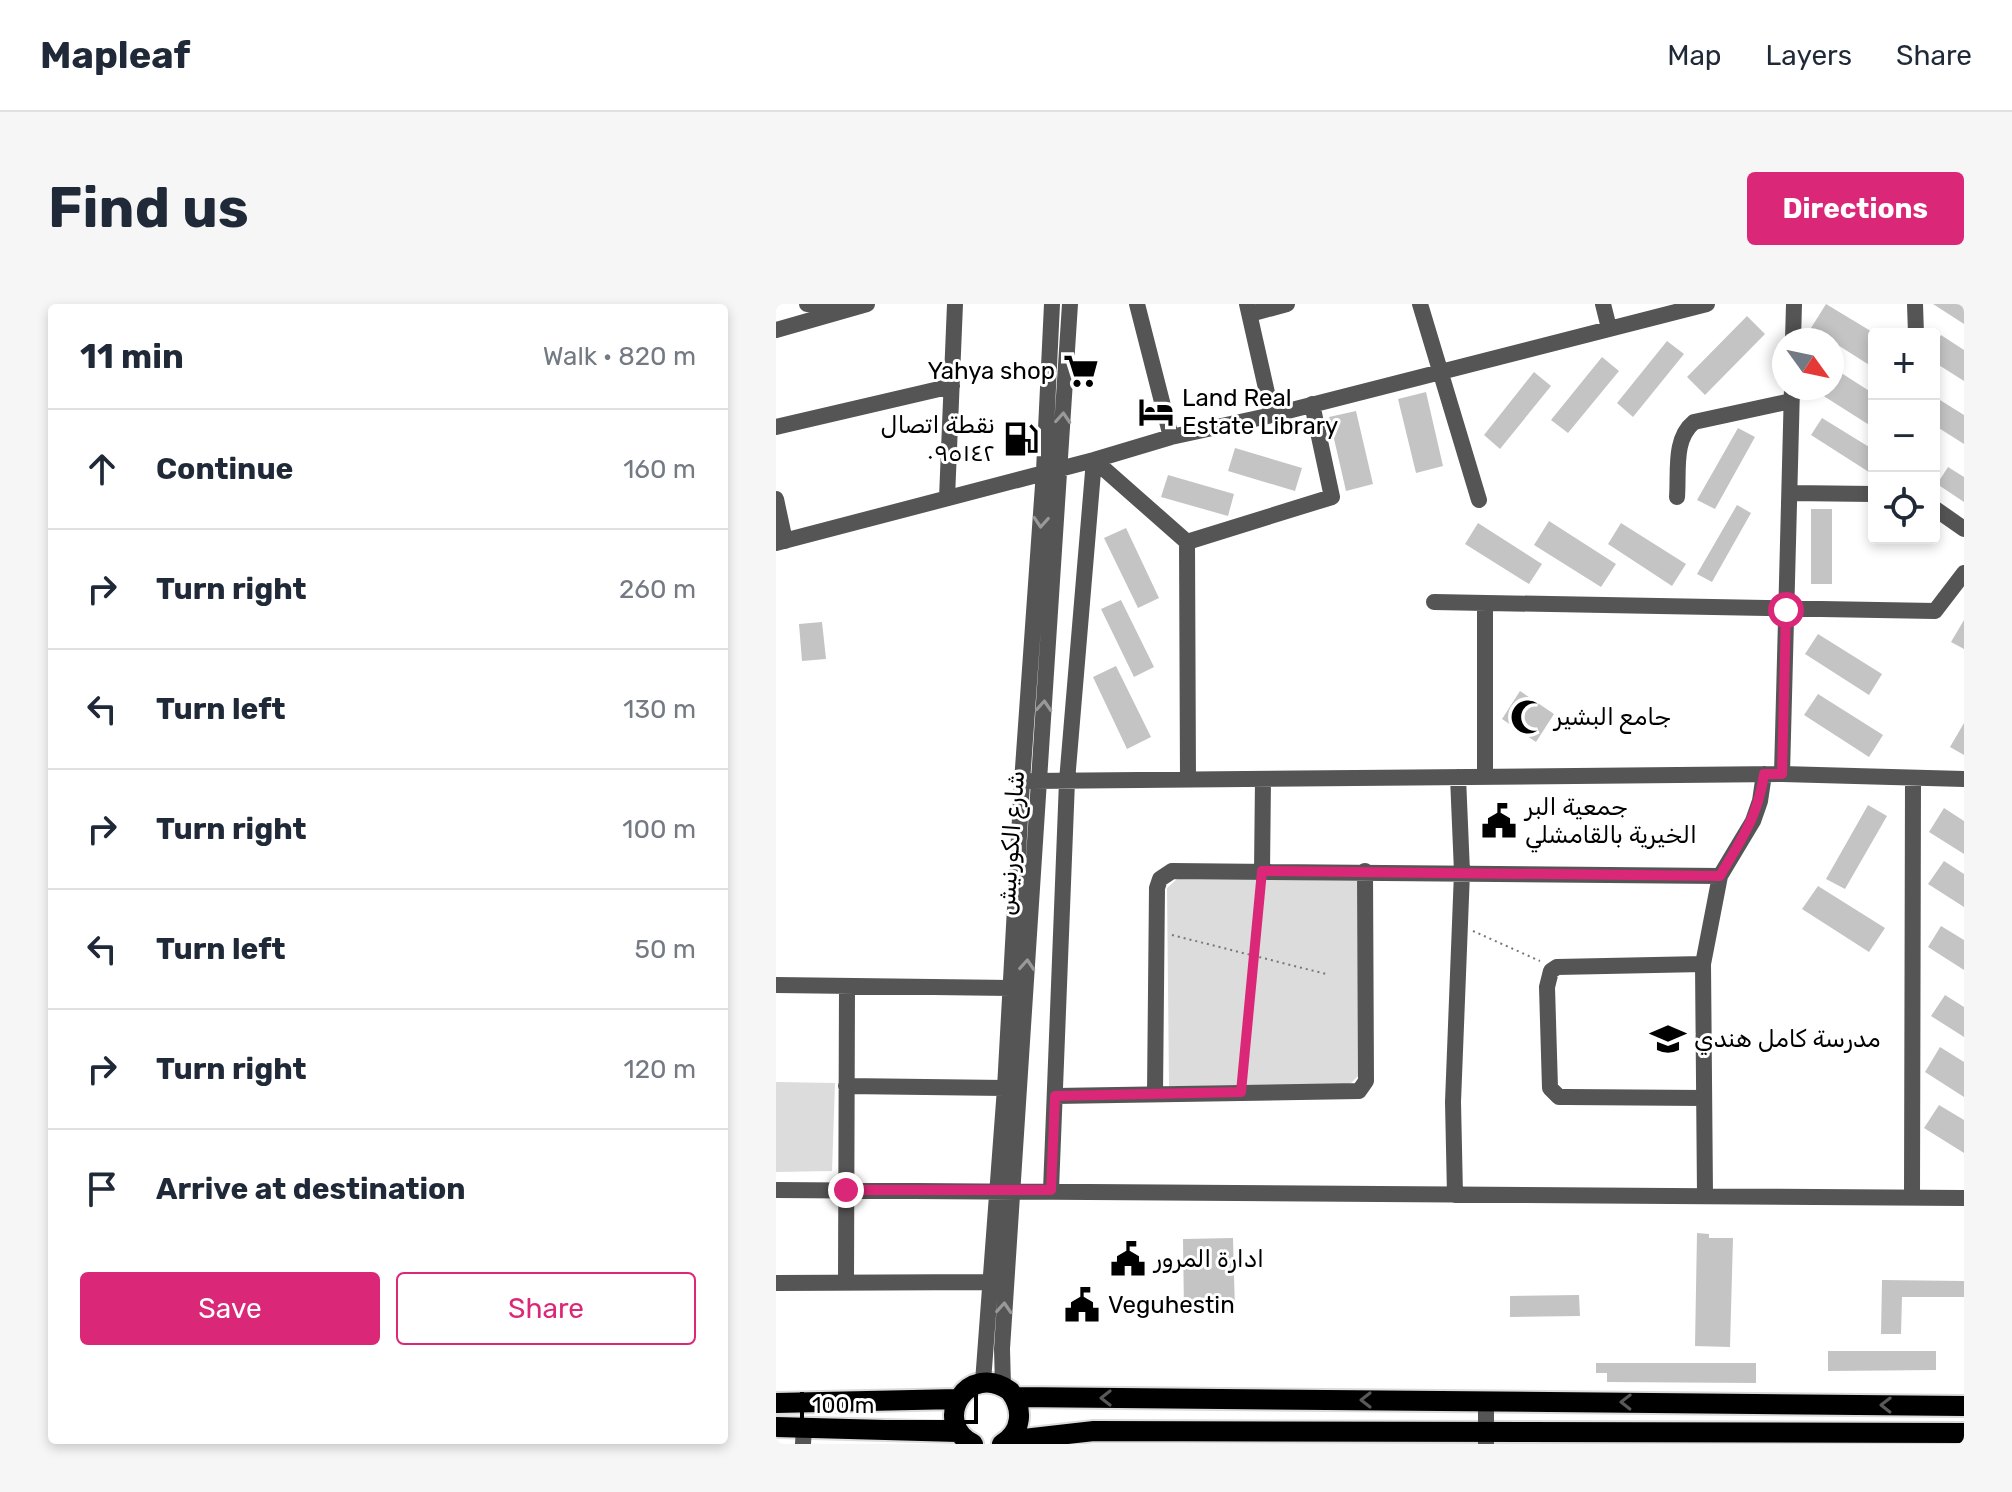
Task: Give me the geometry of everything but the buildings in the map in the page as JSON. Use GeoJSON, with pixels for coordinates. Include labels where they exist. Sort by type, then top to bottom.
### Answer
{"type":"FeatureCollection","features":[{"type":"Feature","properties":{"kind":"main road"},"geometry":{"type":"LineString","coordinates":[[1000,1388],[1018,1404],[1019,1421],[1004,1443]]}},
{"type":"Feature","properties":{"kind":"main road"},"geometry":{"type":"LineString","coordinates":[[776,1427],[804,1436],[966,1438],[954,1415],[958,1399],[964,1391],[1000,1388],[1486,1401],[1964,1406]]}},
{"type":"Feature","properties":{"kind":"main road"},"geometry":{"type":"LineString","coordinates":[[776,1403],[958,1399]]}},
{"type":"Feature","properties":{"kind":"main road"},"geometry":{"type":"LineString","coordinates":[[1004,1443],[1094,1431],[1112,1438],[1914,1439],[1964,1433]]}},
{"type":"Feature","properties":{"kind":"street"},"geometry":{"type":"LineString","coordinates":[[807,304],[861,306]]}},
{"type":"Feature","properties":{"kind":"street"},"geometry":{"type":"LineString","coordinates":[[947,498],[955,304]]}},
{"type":"Feature","properties":{"kind":"street","name":"شارع الكورنيش"},"geometry":{"type":"LineString","coordinates":[[1052,304],[1052,469]]}},
{"type":"Feature","properties":{"kind":"street","name":"شارع الكورنيش"},"geometry":{"type":"LineString","coordinates":[[1000,1388],[989,1282],[1005,1190],[1052,469],[1070,304]]}},
{"type":"Feature","properties":{"kind":"street"},"geometry":{"type":"LineString","coordinates":[[1137,304],[1171,437]]}},
{"type":"Feature","properties":{"kind":"street"},"geometry":{"type":"LineString","coordinates":[[1272,415],[1248,309],[1287,304]]}},
{"type":"Feature","properties":{"kind":"street"},"geometry":{"type":"LineString","coordinates":[[1420,304],[1479,500]]}},
{"type":"Feature","properties":{"kind":"street"},"geometry":{"type":"LineString","coordinates":[[1603,304],[1609,328]]}},
{"type":"Feature","properties":{"kind":"street"},"geometry":{"type":"LineString","coordinates":[[776,499],[780,542],[1171,437],[1272,415],[1707,304]]}},
{"type":"Feature","properties":{"kind":"street"},"geometry":{"type":"LineString","coordinates":[[1793,328],[1794,304]]}},
{"type":"Feature","properties":{"kind":"street"},"geometry":{"type":"LineString","coordinates":[[1915,304],[1916,328]]}},
{"type":"Feature","properties":{"kind":"street"},"geometry":{"type":"LineString","coordinates":[[776,330],[861,306]]}},
{"type":"Feature","properties":{"kind":"street"},"geometry":{"type":"LineString","coordinates":[[776,427],[952,386]]}},
{"type":"Feature","properties":{"kind":"street"},"geometry":{"type":"LineString","coordinates":[[1677,497],[1680,439],[1688,427],[1772,400]]}},
{"type":"Feature","properties":{"kind":"street"},"geometry":{"type":"LineString","coordinates":[[1782,774],[1791,400]]}},
{"type":"Feature","properties":{"kind":"street"},"geometry":{"type":"LineString","coordinates":[[1187,542],[1332,497],[1312,404]]}},
{"type":"Feature","properties":{"kind":"street"},"geometry":{"type":"LineString","coordinates":[[1094,460],[1187,542],[1188,780]]}},
{"type":"Feature","properties":{"kind":"street"},"geometry":{"type":"LineString","coordinates":[[1051,1190],[1067,781],[1094,460]]}},
{"type":"Feature","properties":{"kind":"street"},"geometry":{"type":"LineString","coordinates":[[1790,493],[1868,494]]}},
{"type":"Feature","properties":{"kind":"street"},"geometry":{"type":"LineString","coordinates":[[1940,512],[1964,529]]}},
{"type":"Feature","properties":{"kind":"street"},"geometry":{"type":"LineString","coordinates":[[1434,602],[1935,611],[1964,573]]}},
{"type":"Feature","properties":{"kind":"street"},"geometry":{"type":"LineString","coordinates":[[1485,603],[1485,777]]}},
{"type":"Feature","properties":{"kind":"street"},"geometry":{"type":"LineString","coordinates":[[1030,781],[1764,774],[1964,779]]}},
{"type":"Feature","properties":{"kind":"street"},"geometry":{"type":"LineString","coordinates":[[1705,1195],[1703,964],[1720,876],[1753,821],[1764,774]]}},
{"type":"Feature","properties":{"kind":"street"},"geometry":{"type":"LineString","coordinates":[[1455,1195],[1453,1102],[1462,872],[1458,777]]}},
{"type":"Feature","properties":{"kind":"street"},"geometry":{"type":"LineString","coordinates":[[1262,871],[1263,779]]}},
{"type":"Feature","properties":{"kind":"street"},"geometry":{"type":"LineString","coordinates":[[1912,1197],[1913,779]]}},
{"type":"Feature","properties":{"kind":"street","name":"شارع الكورنيش"},"geometry":{"type":"LineString","coordinates":[[1000,1388],[1005,1088],[1030,781]]}},
{"type":"Feature","properties":{"kind":"street"},"geometry":{"type":"LineString","coordinates":[[1055,1096],[1355,1093],[1365,1085],[1365,871]]}},
{"type":"Feature","properties":{"kind":"street"},"geometry":{"type":"LineString","coordinates":[[1155,1094],[1157,888],[1160,879],[1167,873],[1365,871],[1720,876]]}},
{"type":"Feature","properties":{"kind":"street"},"geometry":{"type":"LineString","coordinates":[[1703,964],[1557,967],[1551,971],[1547,987],[1550,1088],[1553,1093],[1566,1097],[1704,1098]]}},
{"type":"Feature","properties":{"kind":"street"},"geometry":{"type":"LineString","coordinates":[[776,985],[1011,988]]}},
{"type":"Feature","properties":{"kind":"street"},"geometry":{"type":"LineString","coordinates":[[846,1283],[847,986]]}},
{"type":"Feature","properties":{"kind":"street"},"geometry":{"type":"LineString","coordinates":[[846,1086],[1005,1088]]}},
{"type":"Feature","properties":{"kind":"street"},"geometry":{"type":"LineString","coordinates":[[776,1190],[1964,1198]]}},
{"type":"Feature","properties":{"kind":"street"},"geometry":{"type":"LineString","coordinates":[[776,1283],[989,1282]]}},
{"type":"Feature","properties":{"kind":"street"},"geometry":{"type":"LineString","coordinates":[[1486,1401],[1486,1438]]}},
{"type":"Feature","properties":{"kind":"path"},"geometry":{"type":"LineString","coordinates":[[1241,1092],[1262,871]]}},
{"type":"Feature","properties":{"kind":"path"},"geometry":{"type":"LineString","coordinates":[[1460,925],[1542,961]]}},
{"type":"Feature","properties":{"kind":"path"},"geometry":{"type":"LineString","coordinates":[[1156,931],[1326,974]]}},
{"type":"Feature","properties":{"kind":"shaded area"},"geometry":{"type":"Polygon","coordinates":[[[1178,878],[1362,881],[1361,1073],[1349,1085],[1169,1086],[1167,888],[1178,878]]]}},
{"type":"Feature","properties":{"kind":"shaded area"},"geometry":{"type":"Polygon","coordinates":[[[776,1082],[835,1083],[832,1171],[776,1172],[776,1082]]]}},
{"type":"Feature","properties":{"kind":"place","name":"Yahya shop"},"geometry":{"type":"Point","coordinates":[1081,371]}},
{"type":"Feature","properties":{"kind":"place","name":"Land Real Estate Library"},"geometry":{"type":"Point","coordinates":[1156,412]}},
{"type":"Feature","properties":{"kind":"place","name":"نقطة اتصال ٠٩٥١٤٢"},"geometry":{"type":"Point","coordinates":[1021,439]}},
{"type":"Feature","properties":{"kind":"place","name":"جامع البشير"},"geometry":{"type":"Point","coordinates":[1528,717]}},
{"type":"Feature","properties":{"kind":"place","name":"جمعية البر الخيرية بالقامشلي"},"geometry":{"type":"Point","coordinates":[1499,821]}},
{"type":"Feature","properties":{"kind":"place","name":"مدرسة كامل هندي"},"geometry":{"type":"Point","coordinates":[1668,1039]}},
{"type":"Feature","properties":{"kind":"place","name":"ادارة المرور"},"geometry":{"type":"Point","coordinates":[1128,1259]}},
{"type":"Feature","properties":{"kind":"place","name":"Veguhestin"},"geometry":{"type":"Point","coordinates":[1082,1305]}},
{"type":"Feature","properties":{"kind":"route"},"geometry":{"type":"LineString","coordinates":[[846,1190],[1051,1190],[1055,1096],[1241,1092],[1262,871],[1720,876],[1753,821],[1764,774],[1782,774],[1786,610]]}}]}
